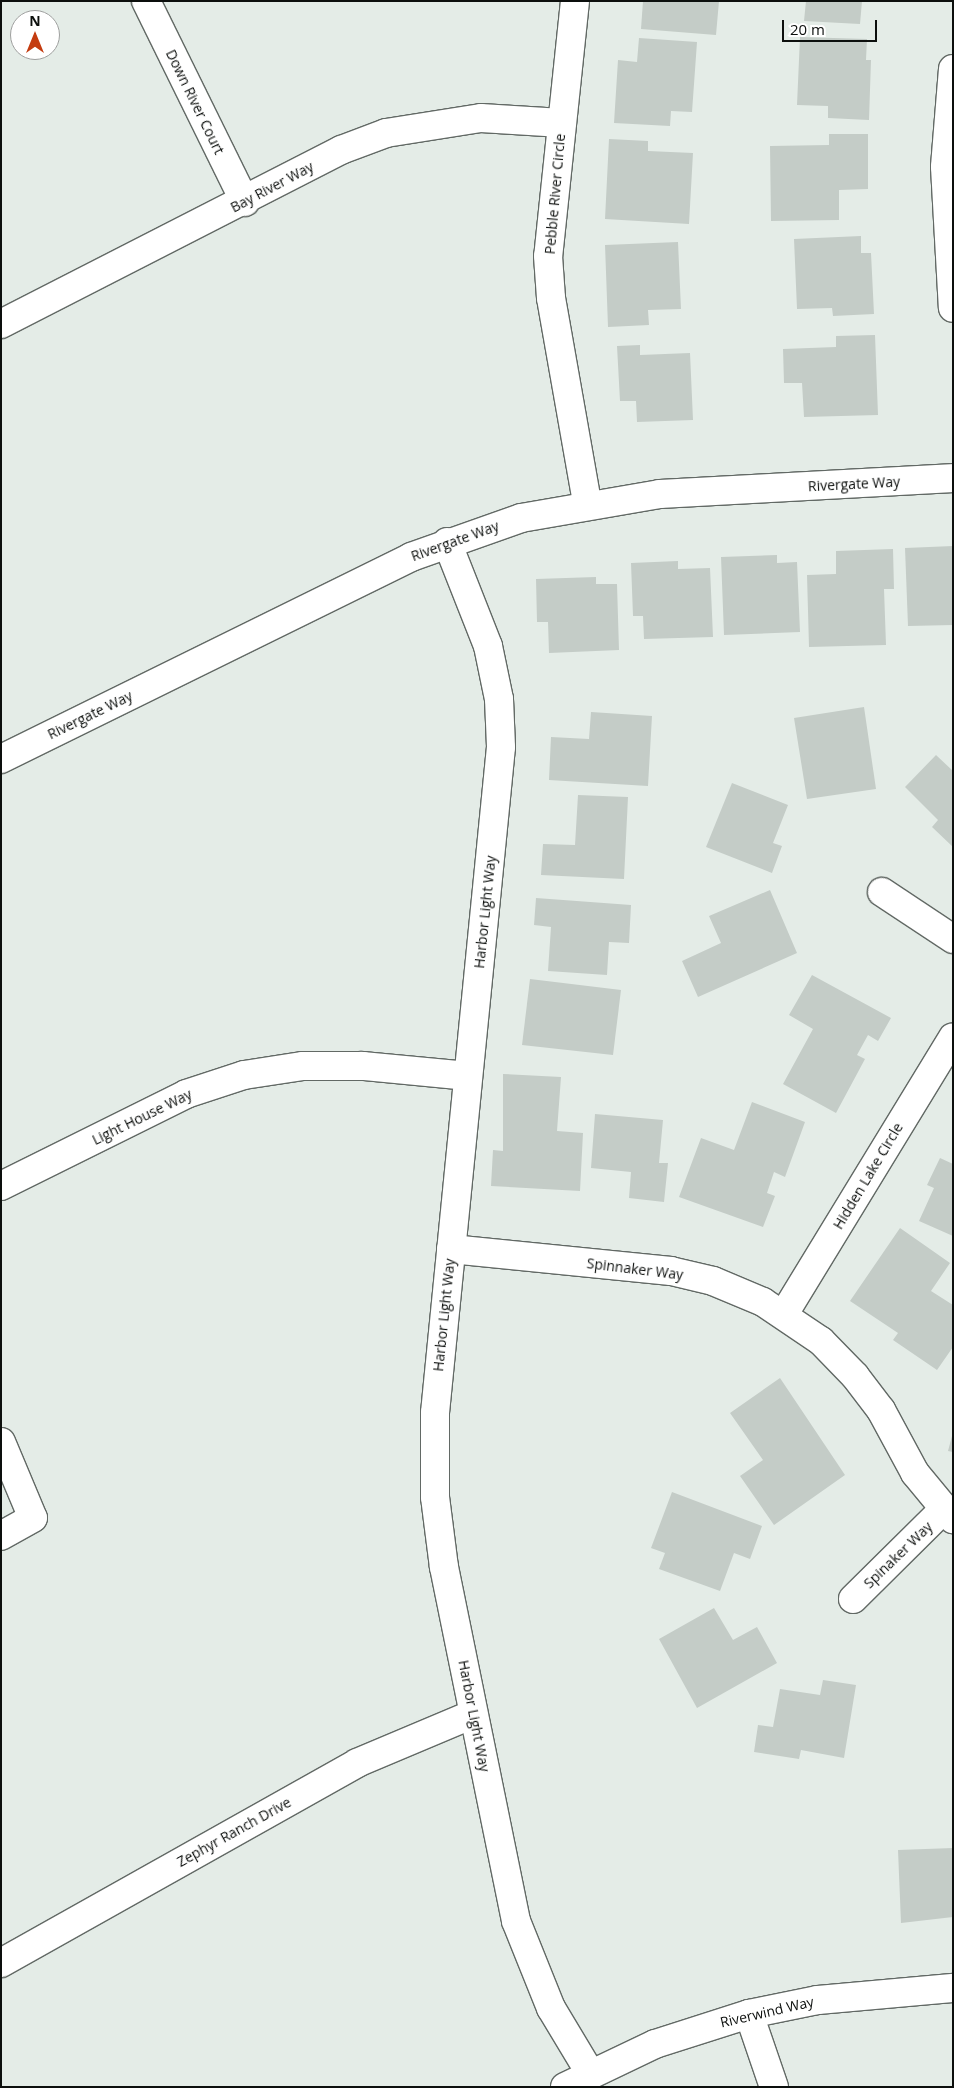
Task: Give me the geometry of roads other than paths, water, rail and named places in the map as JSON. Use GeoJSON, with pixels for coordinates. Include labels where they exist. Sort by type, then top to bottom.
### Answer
{"type":"FeatureCollection","features":[{"type":"Feature","properties":{"kind":"street","name":"Down River Court"},"geometry":{"type":"LineString","coordinates":[[146,1],[245,202]]}},
{"type":"Feature","properties":{"kind":"street","name":"Pebble River Circle"},"geometry":{"type":"LineString","coordinates":[[575,1],[549,235],[550,298],[587,504]]}},
{"type":"Feature","properties":{"kind":"street"},"geometry":{"type":"LineString","coordinates":[[953,71],[945,167],[953,308]]}},
{"type":"Feature","properties":{"kind":"street","name":"Bay River Way"},"geometry":{"type":"LineString","coordinates":[[1,324],[245,202],[341,150],[386,133],[481,118],[562,123]]}},
{"type":"Feature","properties":{"kind":"street","name":"Rivergate Way"},"geometry":{"type":"LineString","coordinates":[[1,759],[447,542],[587,504],[660,494],[953,478]]}},
{"type":"Feature","properties":{"kind":"street","name":"Harbor Light Way"},"geometry":{"type":"LineString","coordinates":[[447,542],[488,646],[499,699],[501,747],[435,1413],[435,1497],[473,1714],[516,1921],[551,2008],[590,2073]]}},
{"type":"Feature","properties":{"kind":"street"},"geometry":{"type":"LineString","coordinates":[[882,892],[953,939]]}},
{"type":"Feature","properties":{"kind":"street","name":"Hidden Lake Circle"},"geometry":{"type":"LineString","coordinates":[[784,1314],[953,1037]]}},
{"type":"Feature","properties":{"kind":"street","name":"Light House Way"},"geometry":{"type":"LineString","coordinates":[[1,1186],[186,1094],[244,1075],[303,1066],[363,1066],[468,1076]]}},
{"type":"Feature","properties":{"kind":"street","name":"Spinnaker Way"},"geometry":{"type":"LineString","coordinates":[[451,1249],[672,1271],[713,1281],[784,1314],[821,1341],[855,1376],[948,1515]]}},
{"type":"Feature","properties":{"kind":"street"},"geometry":{"type":"LineString","coordinates":[[1,1442],[33,1518],[1,1536]]}},
{"type":"Feature","properties":{"kind":"street","name":"Spinaker Way"},"geometry":{"type":"LineString","coordinates":[[853,1599],[948,1515]]}},
{"type":"Feature","properties":{"kind":"street","name":"Zephyr Ranch Drive"},"geometry":{"type":"LineString","coordinates":[[1,1962],[357,1763],[473,1714]]}},
{"type":"Feature","properties":{"kind":"street","name":"Riverwind Way"},"geometry":{"type":"LineString","coordinates":[[565,2087],[590,2073],[655,2044],[749,2014],[818,2000],[953,1988]]}},
{"type":"Feature","properties":{"kind":"street"},"geometry":{"type":"LineString","coordinates":[[749,2014],[774,2087]]}}]}
